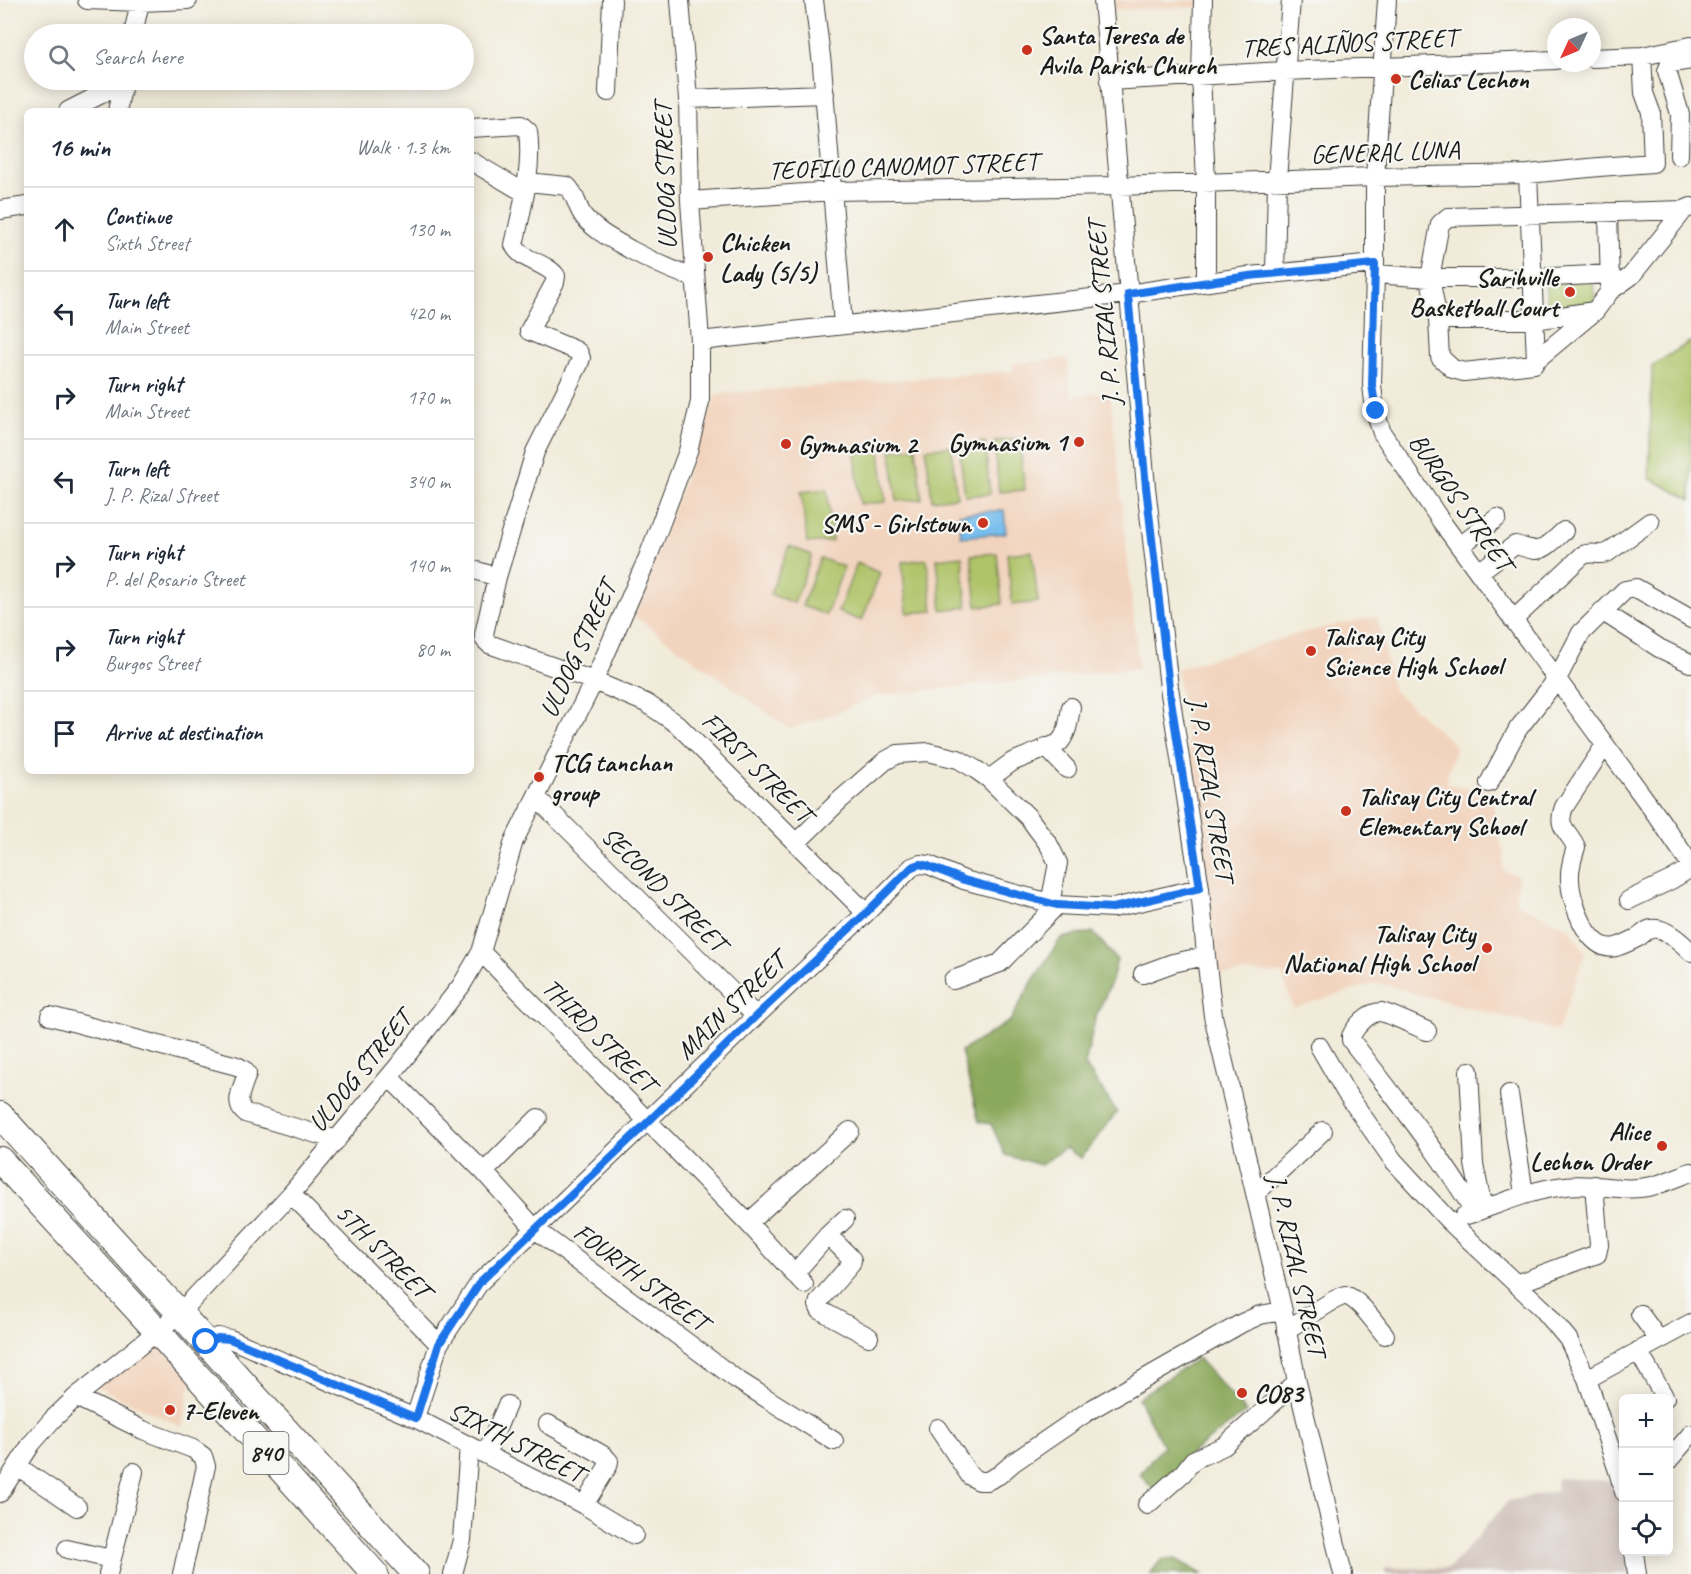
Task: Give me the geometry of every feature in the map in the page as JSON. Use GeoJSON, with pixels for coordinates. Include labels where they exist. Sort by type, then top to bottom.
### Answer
{"type":"FeatureCollection","features":[{"type":"Feature","properties":{"kind":"highway","name":"840"},"geometry":{"type":"LineString","coordinates":[[0,1115],[416,1574]]}},
{"type":"Feature","properties":{"kind":"highway","name":"840"},"geometry":{"type":"LineString","coordinates":[[0,1160],[375,1574]]}},
{"type":"Feature","properties":{"kind":"street"},"geometry":{"type":"LineString","coordinates":[[87,0],[140,2],[188,0]]}},
{"type":"Feature","properties":{"kind":"street"},"geometry":{"type":"LineString","coordinates":[[608,92],[612,0]]}},
{"type":"Feature","properties":{"kind":"street","name":"ULDOG STREET"},"geometry":{"type":"LineString","coordinates":[[158,1332],[180,1313],[291,1194],[389,1077],[460,986],[481,952],[514,842],[594,681],[648,557],[688,451],[700,402],[700,341],[690,201],[688,99],[680,0]]}},
{"type":"Feature","properties":{"kind":"street"},"geometry":{"type":"LineString","coordinates":[[814,0],[825,94],[843,325]]}},
{"type":"Feature","properties":{"kind":"street","name":"J. P. RIZAL STREET"},"geometry":{"type":"LineString","coordinates":[[1103,0],[1146,487],[1168,675],[1200,888],[1214,1016],[1343,1574]]}},
{"type":"Feature","properties":{"kind":"street"},"geometry":{"type":"LineString","coordinates":[[1203,0],[1201,75],[1206,182],[1206,282]]}},
{"type":"Feature","properties":{"kind":"street"},"geometry":{"type":"LineString","coordinates":[[1275,274],[1278,180],[1291,0]]}},
{"type":"Feature","properties":{"kind":"street","name":"BURGOS STREET"},"geometry":{"type":"LineString","coordinates":[[1387,0],[1375,177],[1372,385],[1382,434],[1691,867]]}},
{"type":"Feature","properties":{"kind":"street"},"geometry":{"type":"LineString","coordinates":[[135,24],[140,2]]}},
{"type":"Feature","properties":{"kind":"street"},"geometry":{"type":"LineString","coordinates":[[1601,58],[1690,54]]}},
{"type":"Feature","properties":{"kind":"street"},"geometry":{"type":"LineString","coordinates":[[1679,156],[1685,115],[1667,71],[1672,63],[1690,54]]}},
{"type":"Feature","properties":{"kind":"street","name":"GENERAL LUNA"},"geometry":{"type":"LineString","coordinates":[[1118,186],[1528,174],[1653,163],[1651,112],[1644,93],[1641,56]]}},
{"type":"Feature","properties":{"kind":"street","name":"TRES ALIÑOS STREET"},"geometry":{"type":"LineString","coordinates":[[1109,81],[1285,70],[1547,60]]}},
{"type":"Feature","properties":{"kind":"street"},"geometry":{"type":"LineString","coordinates":[[74,108],[106,90]]}},
{"type":"Feature","properties":{"kind":"street"},"geometry":{"type":"LineString","coordinates":[[118,108],[121,90]]}},
{"type":"Feature","properties":{"kind":"street"},"geometry":{"type":"LineString","coordinates":[[688,99],[825,94]]}},
{"type":"Feature","properties":{"kind":"street"},"geometry":{"type":"LineString","coordinates":[[474,128],[521,125],[529,134],[526,188],[514,245],[515,249],[550,269],[556,276],[555,282],[528,331],[575,350],[581,358],[576,373],[535,452],[497,577],[474,570]]}},
{"type":"Feature","properties":{"kind":"street"},"geometry":{"type":"LineString","coordinates":[[474,162],[526,188],[567,186],[574,194],[579,212],[598,231],[668,269],[695,278]]}},
{"type":"Feature","properties":{"kind":"street"},"geometry":{"type":"LineString","coordinates":[[1528,174],[1536,360]]}},
{"type":"Feature","properties":{"kind":"street","name":"TEOFILO CANOMOT STREET"},"geometry":{"type":"LineString","coordinates":[[690,201],[833,191],[1118,186]]}},
{"type":"Feature","properties":{"kind":"street"},"geometry":{"type":"LineString","coordinates":[[0,210],[24,206]]}},
{"type":"Feature","properties":{"kind":"street"},"geometry":{"type":"LineString","coordinates":[[1608,212],[1610,283],[1595,310],[1532,365],[1464,372],[1453,369],[1443,362],[1438,355],[1438,320],[1430,278],[1440,224],[1444,219],[1448,217],[1687,209]]}},
{"type":"Feature","properties":{"kind":"street"},"geometry":{"type":"LineString","coordinates":[[700,341],[1128,294],[1275,274],[1375,269],[1430,278],[1533,278],[1610,283],[1631,276],[1687,209]]}},
{"type":"Feature","properties":{"kind":"street"},"geometry":{"type":"LineString","coordinates":[[1438,320],[1535,320],[1595,310]]}},
{"type":"Feature","properties":{"kind":"street"},"geometry":{"type":"LineString","coordinates":[[1460,546],[1497,518]]}},
{"type":"Feature","properties":{"kind":"street"},"geometry":{"type":"LineString","coordinates":[[1513,620],[1583,555],[1607,553],[1650,522]]}},
{"type":"Feature","properties":{"kind":"street"},"geometry":{"type":"LineString","coordinates":[[1479,572],[1515,545],[1539,549],[1564,531]]}},
{"type":"Feature","properties":{"kind":"street","name":"FIRST STREET"},"geometry":{"type":"LineString","coordinates":[[497,577],[483,634],[489,644],[594,681],[646,703],[678,724],[867,913]]}},
{"type":"Feature","properties":{"kind":"street"},"geometry":{"type":"LineString","coordinates":[[1489,783],[1518,729],[1557,679],[1581,633],[1625,590],[1636,588],[1691,619]]}},
{"type":"Feature","properties":{"kind":"street"},"geometry":{"type":"LineString","coordinates":[[1602,611],[1659,648],[1690,663]]}},
{"type":"Feature","properties":{"kind":"street"},"geometry":{"type":"LineString","coordinates":[[989,779],[1012,762],[1059,742],[1064,737],[1069,723],[1071,707]]}},
{"type":"Feature","properties":{"kind":"street"},"geometry":{"type":"LineString","coordinates":[[1605,745],[1564,807],[1560,818],[1576,847],[1569,877],[1572,900],[1590,935],[1597,944],[1606,948],[1616,947],[1637,938],[1647,930],[1657,928],[1680,942],[1691,952]]}},
{"type":"Feature","properties":{"kind":"street"},"geometry":{"type":"LineString","coordinates":[[1046,747],[1067,769]]}},
{"type":"Feature","properties":{"kind":"street"},"geometry":{"type":"LineString","coordinates":[[797,842],[839,801],[885,761],[898,754],[928,752],[958,759],[989,779],[1029,818],[1053,851],[1058,862],[1054,904],[1000,963],[953,980]]}},
{"type":"Feature","properties":{"kind":"street","name":"SECOND STREET"},"geometry":{"type":"LineString","coordinates":[[536,797],[756,1016]]}},
{"type":"Feature","properties":{"kind":"street","name":"MAIN STREET"},"geometry":{"type":"LineString","coordinates":[[416,1418],[439,1344],[480,1282],[756,1016],[867,913],[912,867],[920,864],[932,867],[964,880],[1054,904],[1113,908],[1200,888]]}},
{"type":"Feature","properties":{"kind":"street"},"geometry":{"type":"LineString","coordinates":[[1629,900],[1671,880],[1691,867]]}},
{"type":"Feature","properties":{"kind":"street","name":"THIRD STREET"},"geometry":{"type":"LineString","coordinates":[[481,952],[649,1121],[799,1279],[828,1235]]}},
{"type":"Feature","properties":{"kind":"street"},"geometry":{"type":"LineString","coordinates":[[1143,974],[1173,963],[1206,956]]}},
{"type":"Feature","properties":{"kind":"street"},"geometry":{"type":"LineString","coordinates":[[1427,1031],[1381,1012],[1362,1020],[1351,1036],[1351,1040],[1479,1211]]}},
{"type":"Feature","properties":{"kind":"street"},"geometry":{"type":"LineString","coordinates":[[50,1016],[237,1066],[247,1074],[238,1102],[240,1109],[245,1113],[337,1140]]}},
{"type":"Feature","properties":{"kind":"street"},"geometry":{"type":"LineString","coordinates":[[1319,1046],[1345,1091],[1392,1160],[1449,1221],[1542,1308],[1568,1339],[1587,1379],[1619,1475]]}},
{"type":"Feature","properties":{"kind":"street"},"geometry":{"type":"LineString","coordinates":[[1469,1071],[1479,1211]]}},
{"type":"Feature","properties":{"kind":"street","name":"FOURTH STREET"},"geometry":{"type":"LineString","coordinates":[[389,1077],[484,1172],[536,1230],[736,1379],[834,1440]]}},
{"type":"Feature","properties":{"kind":"street"},"geometry":{"type":"LineString","coordinates":[[1509,1094],[1524,1194]]}},
{"type":"Feature","properties":{"kind":"street"},"geometry":{"type":"LineString","coordinates":[[484,1172],[538,1118]]}},
{"type":"Feature","properties":{"kind":"street"},"geometry":{"type":"LineString","coordinates":[[748,1223],[850,1131]]}},
{"type":"Feature","properties":{"kind":"street"},"geometry":{"type":"LineString","coordinates":[[1255,1194],[1323,1131]]}},
{"type":"Feature","properties":{"kind":"street"},"geometry":{"type":"LineString","coordinates":[[1449,1221],[1524,1194],[1566,1185],[1615,1188],[1652,1186],[1691,1172]]}},
{"type":"Feature","properties":{"kind":"street"},"geometry":{"type":"LineString","coordinates":[[1516,1284],[1597,1254],[1599,1245],[1594,1185]]}},
{"type":"Feature","properties":{"kind":"street","name":"5TH STREET"},"geometry":{"type":"LineString","coordinates":[[291,1194],[439,1344]]}},
{"type":"Feature","properties":{"kind":"street"},"geometry":{"type":"LineString","coordinates":[[845,1219],[828,1235],[852,1260],[851,1264],[818,1305],[820,1310],[869,1337]]}},
{"type":"Feature","properties":{"kind":"street"},"geometry":{"type":"LineString","coordinates":[[1286,1330],[1345,1295],[1352,1297],[1385,1335]]}},
{"type":"Feature","properties":{"kind":"street"},"geometry":{"type":"LineString","coordinates":[[938,1428],[970,1476],[979,1481],[987,1481],[999,1475],[1022,1456],[1090,1410],[1242,1323],[1260,1315],[1283,1311]]}},
{"type":"Feature","properties":{"kind":"street"},"geometry":{"type":"LineString","coordinates":[[1640,1314],[1659,1340]]}},
{"type":"Feature","properties":{"kind":"street"},"geometry":{"type":"LineString","coordinates":[[1587,1379],[1691,1323]]}},
{"type":"Feature","properties":{"kind":"street"},"geometry":{"type":"LineString","coordinates":[[0,1493],[32,1443],[76,1397],[158,1332]]}},
{"type":"Feature","properties":{"kind":"street","name":"SIXTH STREET"},"geometry":{"type":"LineString","coordinates":[[206,1342],[218,1338],[230,1339],[416,1418],[584,1505],[634,1534]]}},
{"type":"Feature","properties":{"kind":"street"},"geometry":{"type":"LineString","coordinates":[[1638,1351],[1663,1394]]}},
{"type":"Feature","properties":{"kind":"street"},"geometry":{"type":"LineString","coordinates":[[1147,1505],[1183,1473],[1193,1460],[1224,1446],[1297,1382]]}},
{"type":"Feature","properties":{"kind":"street"},"geometry":{"type":"LineString","coordinates":[[76,1397],[142,1430],[193,1449],[203,1456],[206,1466],[182,1574]]}},
{"type":"Feature","properties":{"kind":"street"},"geometry":{"type":"LineString","coordinates":[[486,1454],[507,1405]]}},
{"type":"Feature","properties":{"kind":"street"},"geometry":{"type":"LineString","coordinates":[[548,1424],[603,1455],[609,1461],[584,1505]]}},
{"type":"Feature","properties":{"kind":"street"},"geometry":{"type":"LineString","coordinates":[[1673,1455],[1691,1434]]}},
{"type":"Feature","properties":{"kind":"street"},"geometry":{"type":"LineString","coordinates":[[453,1574],[462,1540],[469,1446]]}},
{"type":"Feature","properties":{"kind":"street"},"geometry":{"type":"LineString","coordinates":[[17,1466],[77,1507]]}},
{"type":"Feature","properties":{"kind":"street"},"geometry":{"type":"LineString","coordinates":[[67,1549],[109,1567],[134,1472]]}},
{"type":"Feature","properties":{"kind":"street"},"geometry":{"type":"LineString","coordinates":[[1635,1556],[1637,1574]]}},
{"type":"Feature","properties":{"kind":"shaded area"},"geometry":{"type":"Polygon","coordinates":[[[1112,0],[1200,0],[1201,7],[1113,10],[1112,0]]]}},
{"type":"Feature","properties":{"kind":"shaded area"},"geometry":{"type":"Polygon","coordinates":[[[1067,358],[1071,396],[1110,392],[1139,668],[876,696],[790,729],[634,616],[716,394],[1014,371],[1012,364],[1067,358]]]}},
{"type":"Feature","properties":{"kind":"shaded area","name":"Talisay City Central Elementary School"},"geometry":{"type":"Polygon","coordinates":[[[1377,616],[1393,690],[1456,746],[1445,784],[1492,790],[1497,832],[1504,853],[1503,871],[1518,875],[1516,903],[1569,928],[1585,953],[1558,1031],[1377,983],[1293,1008],[1282,974],[1253,972],[1219,975],[1176,669],[1297,634],[1377,616]]]}},
{"type":"Feature","properties":{"kind":"shaded area"},"geometry":{"type":"Polygon","coordinates":[[[142,1346],[161,1346],[191,1379],[182,1427],[94,1385],[142,1346]]]}},
{"type":"Feature","properties":{"kind":"shaded area"},"geometry":{"type":"Polygon","coordinates":[[[1557,1478],[1618,1481],[1619,1556],[1630,1556],[1633,1574],[1385,1574],[1385,1568],[1450,1568],[1508,1501],[1556,1491],[1557,1478]]]}},
{"type":"Feature","properties":{"kind":"green space","name":"Sarihville Basketball Court"},"geometry":{"type":"Polygon","coordinates":[[[1593,278],[1595,303],[1547,306],[1545,281],[1593,278]]]}},
{"type":"Feature","properties":{"kind":"green space"},"geometry":{"type":"Polygon","coordinates":[[[1691,341],[1691,500],[1649,478],[1652,366],[1691,341]]]}},
{"type":"Feature","properties":{"kind":"green space"},"geometry":{"type":"Polygon","coordinates":[[[1019,439],[1025,490],[999,492],[994,441],[1019,439]]]}},
{"type":"Feature","properties":{"kind":"green space"},"geometry":{"type":"Polygon","coordinates":[[[985,442],[990,494],[965,496],[959,445],[985,442]]]}},
{"type":"Feature","properties":{"kind":"green space"},"geometry":{"type":"Polygon","coordinates":[[[951,446],[957,497],[932,500],[926,449],[951,446]]]}},
{"type":"Feature","properties":{"kind":"green space"},"geometry":{"type":"Polygon","coordinates":[[[916,447],[922,499],[897,501],[891,450],[916,447]]]}},
{"type":"Feature","properties":{"kind":"green space"},"geometry":{"type":"Polygon","coordinates":[[[880,451],[886,502],[860,504],[855,453],[880,451]]]}},
{"type":"Feature","properties":{"kind":"green space"},"geometry":{"type":"Polygon","coordinates":[[[827,489],[832,541],[807,543],[801,492],[827,489]]]}},
{"type":"Feature","properties":{"kind":"green space"},"geometry":{"type":"Polygon","coordinates":[[[789,546],[812,555],[794,603],[770,594],[789,546]]]}},
{"type":"Feature","properties":{"kind":"green space"},"geometry":{"type":"Polygon","coordinates":[[[1032,551],[1038,602],[1012,605],[1007,554],[1032,551]]]}},
{"type":"Feature","properties":{"kind":"green space"},"geometry":{"type":"Polygon","coordinates":[[[997,553],[1002,604],[977,607],[971,555],[997,553]]]}},
{"type":"Feature","properties":{"kind":"green space"},"geometry":{"type":"Polygon","coordinates":[[[962,556],[967,607],[942,610],[937,559],[962,556]]]}},
{"type":"Feature","properties":{"kind":"green space"},"geometry":{"type":"Polygon","coordinates":[[[820,558],[844,567],[826,615],[802,606],[820,558]]]}},
{"type":"Feature","properties":{"kind":"green space"},"geometry":{"type":"Polygon","coordinates":[[[927,559],[933,611],[907,613],[902,562],[927,559]]]}},
{"type":"Feature","properties":{"kind":"green space"},"geometry":{"type":"Polygon","coordinates":[[[857,563],[880,573],[862,621],[838,612],[857,563]]]}},
{"type":"Feature","properties":{"kind":"green space"},"geometry":{"type":"Polygon","coordinates":[[[1093,932],[1117,960],[1112,980],[1095,1019],[1085,1065],[1117,1112],[1081,1158],[1065,1148],[1041,1165],[1005,1155],[991,1124],[979,1122],[961,1051],[1010,1021],[1061,938],[1093,932]]]}},
{"type":"Feature","properties":{"kind":"green space"},"geometry":{"type":"Polygon","coordinates":[[[1198,1358],[1246,1412],[1190,1454],[1157,1494],[1140,1474],[1163,1446],[1138,1398],[1198,1358]]]}},
{"type":"Feature","properties":{"kind":"green space"},"geometry":{"type":"Polygon","coordinates":[[[1174,1558],[1202,1574],[1150,1574],[1161,1560],[1174,1558]]]}},
{"type":"Feature","properties":{"kind":"water","name":"SMS - Girlstown"},"geometry":{"type":"Polygon","coordinates":[[[1004,510],[1006,533],[961,537],[959,514],[1004,510]]]}},
{"type":"Feature","properties":{"kind":"place","name":"Santa Teresa de Avila Parish Church"},"geometry":{"type":"Point","coordinates":[1027,50]}},
{"type":"Feature","properties":{"kind":"place","name":"Celias Lechon"},"geometry":{"type":"Point","coordinates":[1396,79]}},
{"type":"Feature","properties":{"kind":"place","name":"Chicken Lady (5/5)"},"geometry":{"type":"Point","coordinates":[708,257]}},
{"type":"Feature","properties":{"kind":"place","name":"Sarihville Basketball Court"},"geometry":{"type":"Point","coordinates":[1570,292]}},
{"type":"Feature","properties":{"kind":"place","name":"Gymnasium 1"},"geometry":{"type":"Point","coordinates":[1079,442]}},
{"type":"Feature","properties":{"kind":"place","name":"Gymnasium 2"},"geometry":{"type":"Point","coordinates":[786,444]}},
{"type":"Feature","properties":{"kind":"place","name":"SMS - Girlstown"},"geometry":{"type":"Point","coordinates":[983,523]}},
{"type":"Feature","properties":{"kind":"place","name":"Talisay City Science High School"},"geometry":{"type":"Point","coordinates":[1311,651]}},
{"type":"Feature","properties":{"kind":"place","name":"TCG tanchan group"},"geometry":{"type":"Point","coordinates":[539,777]}},
{"type":"Feature","properties":{"kind":"place","name":"Talisay City Central Elementary School"},"geometry":{"type":"Point","coordinates":[1346,811]}},
{"type":"Feature","properties":{"kind":"place","name":"Talisay City National High School"},"geometry":{"type":"Point","coordinates":[1487,948]}},
{"type":"Feature","properties":{"kind":"place","name":"Alice Lechon Order"},"geometry":{"type":"Point","coordinates":[1662,1146]}},
{"type":"Feature","properties":{"kind":"place","name":"CO83"},"geometry":{"type":"Point","coordinates":[1242,1393]}},
{"type":"Feature","properties":{"kind":"place","name":"7-Eleven"},"geometry":{"type":"Point","coordinates":[170,1410]}},
{"type":"Feature","properties":{"kind":"route"},"geometry":{"type":"LineString","coordinates":[[206,1342],[213,1338],[230,1339],[416,1418],[439,1344],[480,1282],[912,867],[920,864],[928,866],[992,889],[1057,905],[1113,908],[1200,888],[1169,687],[1146,487],[1128,294],[1249,276],[1375,264],[1372,385],[1376,411]]}}]}
